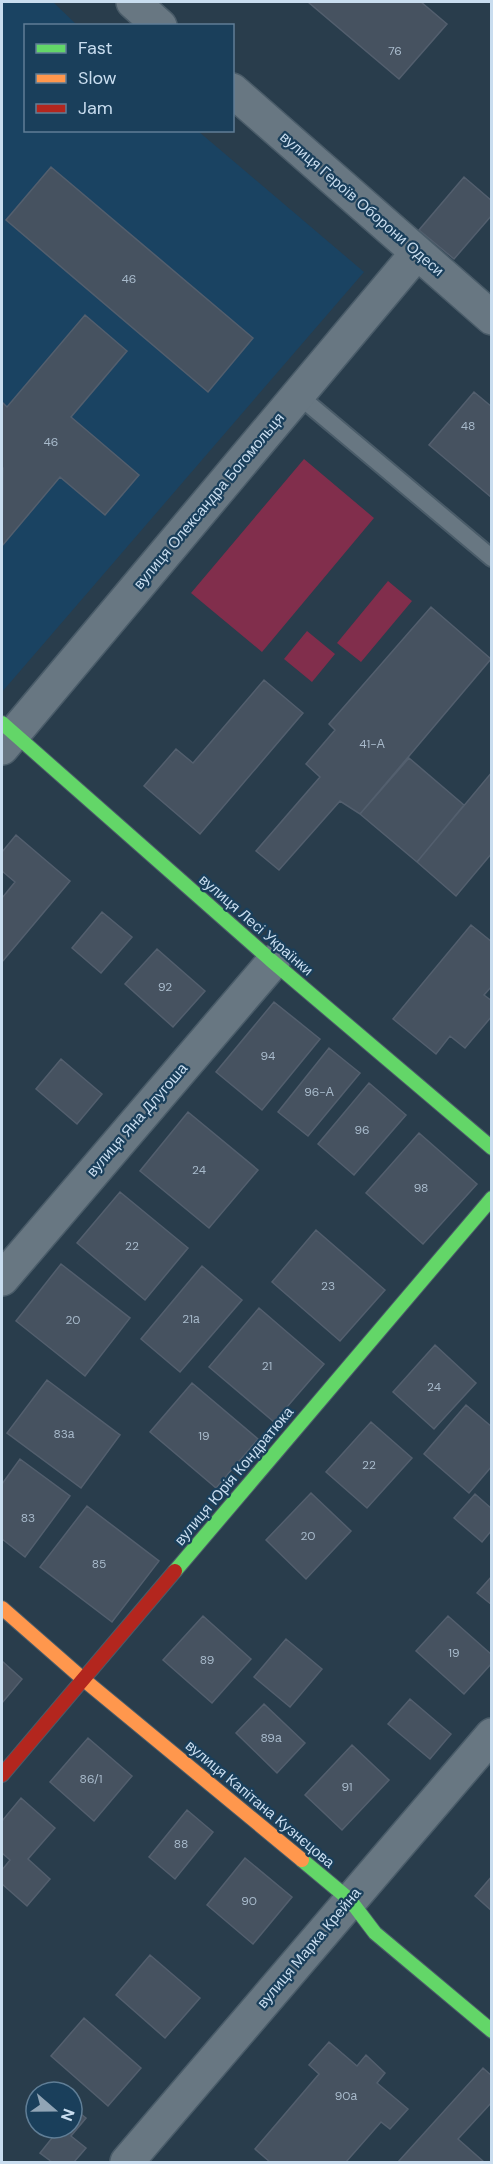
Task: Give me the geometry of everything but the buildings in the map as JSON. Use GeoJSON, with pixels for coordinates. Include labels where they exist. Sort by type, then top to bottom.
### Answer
{"type":"FeatureCollection","features":[{"type":"Feature","properties":{"kind":"street"},"geometry":{"type":"LineString","coordinates":[[133,2],[158,24]]}},
{"type":"Feature","properties":{"kind":"street","name":"вулиця Героїв Оборони Одеси"},"geometry":{"type":"LineString","coordinates":[[234,92],[492,318]]}},
{"type":"Feature","properties":{"kind":"street","name":"вулиця Олександра Богомольця"},"geometry":{"type":"LineString","coordinates":[[5,735],[298,395],[417,253]]}},
{"type":"Feature","properties":{"kind":"street","name":"вулиця Лесі Українки"},"geometry":{"type":"LineString","coordinates":[[5,735],[492,1148]]}},
{"type":"Feature","properties":{"kind":"street","name":"вулиця Яна Длугоша"},"geometry":{"type":"LineString","coordinates":[[2,1278],[273,962]]}},
{"type":"Feature","properties":{"kind":"street","name":"вулиця Юрія Кондратюка"},"geometry":{"type":"LineString","coordinates":[[2,1775],[492,1198]]}},
{"type":"Feature","properties":{"kind":"street","name":"вулиця Капітана Кузнєцова"},"geometry":{"type":"LineString","coordinates":[[2,1608],[83,1679],[350,1900],[375,1933],[492,2031]]}},
{"type":"Feature","properties":{"kind":"street","name":"вулиця Марка Крейна"},"geometry":{"type":"LineString","coordinates":[[127,2163],[492,1735]]}},
{"type":"Feature","properties":{"kind":"lane"},"geometry":{"type":"LineString","coordinates":[[298,395],[492,558]]}},
{"type":"Feature","properties":{"kind":"shaded area"},"geometry":{"type":"Polygon","coordinates":[[[2,2],[53,2],[76,24],[24,24],[24,132],[199,132],[364,272],[2,692],[2,2]]]}},
{"type":"Feature","properties":{"kind":"shaded area"},"geometry":{"type":"Polygon","coordinates":[[[304,459],[374,518],[262,652],[191,593],[304,459]]]}},
{"type":"Feature","properties":{"kind":"shaded area"},"geometry":{"type":"Polygon","coordinates":[[[388,581],[412,601],[361,662],[337,643],[388,581]]]}},
{"type":"Feature","properties":{"kind":"shaded area"},"geometry":{"type":"Polygon","coordinates":[[[307,631],[335,654],[312,682],[284,659],[307,631]]]}},
{"type":"Feature","properties":{"kind":"traffic: fast"},"geometry":{"type":"LineString","coordinates":[[2,723],[273,962],[492,1148]]}},
{"type":"Feature","properties":{"kind":"traffic: fast"},"geometry":{"type":"LineString","coordinates":[[175,1571],[492,1198]]}},
{"type":"Feature","properties":{"kind":"traffic: fast"},"geometry":{"type":"LineString","coordinates":[[302,1860],[350,1900],[375,1933],[492,2031]]}},
{"type":"Feature","properties":{"kind":"traffic: slow"},"geometry":{"type":"LineString","coordinates":[[2,1608],[83,1679],[302,1860]]}},
{"type":"Feature","properties":{"kind":"traffic: jam"},"geometry":{"type":"LineString","coordinates":[[2,1775],[175,1571]]}}]}
